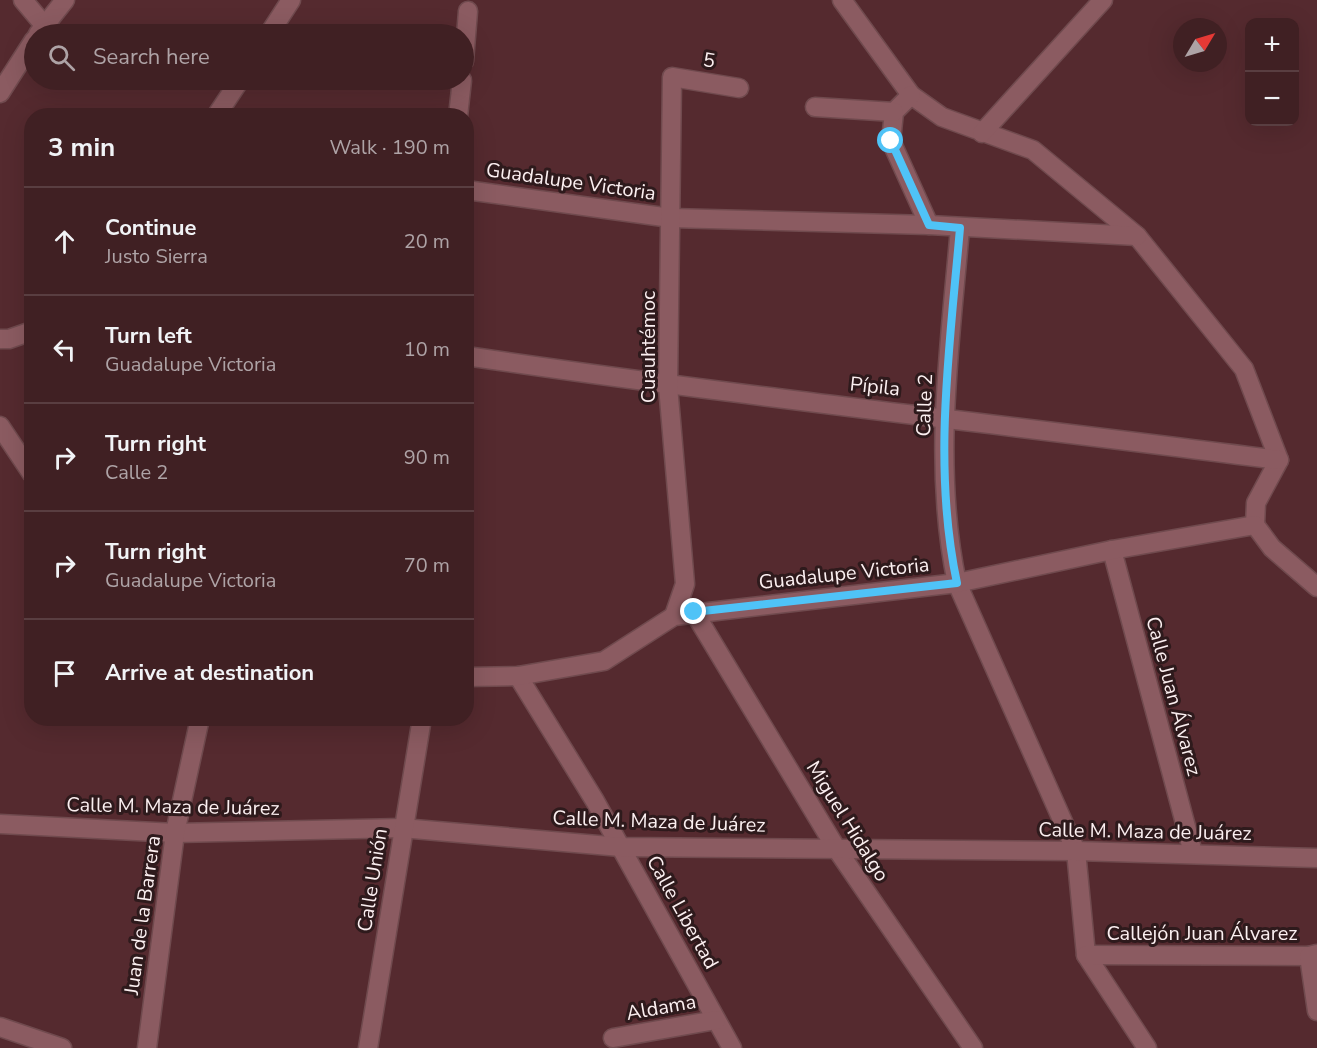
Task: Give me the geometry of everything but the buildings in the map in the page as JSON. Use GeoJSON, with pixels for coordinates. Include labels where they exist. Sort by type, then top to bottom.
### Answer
{"type":"FeatureCollection","features":[{"type":"Feature","properties":{"kind":"street"},"geometry":{"type":"LineString","coordinates":[[23,0],[35,24]]}},
{"type":"Feature","properties":{"kind":"street"},"geometry":{"type":"LineString","coordinates":[[46,24],[64,0]]}},
{"type":"Feature","properties":{"kind":"street"},"geometry":{"type":"LineString","coordinates":[[275,24],[291,0]]}},
{"type":"Feature","properties":{"kind":"street"},"geometry":{"type":"LineString","coordinates":[[842,0],[911,95],[942,117],[1033,150],[1137,236],[1244,369],[1279,460],[1256,503],[1255,525],[1272,548],[1317,587]]}},
{"type":"Feature","properties":{"kind":"street"},"geometry":{"type":"LineString","coordinates":[[982,133],[1103,0]]}},
{"type":"Feature","properties":{"kind":"street"},"geometry":{"type":"LineString","coordinates":[[467,24],[468,12]]}},
{"type":"Feature","properties":{"kind":"street"},"geometry":{"type":"LineString","coordinates":[[0,93],[24,56]]}},
{"type":"Feature","properties":{"kind":"street","name":"5"},"geometry":{"type":"LineString","coordinates":[[672,77],[739,88]]}},
{"type":"Feature","properties":{"kind":"street","name":"Cuauhtémoc"},"geometry":{"type":"LineString","coordinates":[[672,77],[668,386],[685,584],[674,616]]}},
{"type":"Feature","properties":{"kind":"street"},"geometry":{"type":"LineString","coordinates":[[221,108],[233,90]]}},
{"type":"Feature","properties":{"kind":"street"},"geometry":{"type":"LineString","coordinates":[[459,108],[461,90]]}},
{"type":"Feature","properties":{"kind":"street"},"geometry":{"type":"LineString","coordinates":[[911,95],[894,112],[891,141],[929,225]]}},
{"type":"Feature","properties":{"kind":"street"},"geometry":{"type":"LineString","coordinates":[[815,107],[894,112]]}},
{"type":"Feature","properties":{"kind":"street","name":"Guadalupe Victoria"},"geometry":{"type":"LineString","coordinates":[[474,191],[671,218],[929,225],[1137,236]]}},
{"type":"Feature","properties":{"kind":"street","name":"Calle 2"},"geometry":{"type":"LineString","coordinates":[[960,228],[943,416],[950,549],[957,583],[1076,851],[1086,955]]}},
{"type":"Feature","properties":{"kind":"street"},"geometry":{"type":"LineString","coordinates":[[0,339],[9,339],[24,334]]}},
{"type":"Feature","properties":{"kind":"street","name":"Pípila"},"geometry":{"type":"LineString","coordinates":[[474,357],[668,386],[943,416],[1279,460]]}},
{"type":"Feature","properties":{"kind":"street"},"geometry":{"type":"LineString","coordinates":[[0,426],[24,462]]}},
{"type":"Feature","properties":{"kind":"street","name":"Guadalupe Victoria"},"geometry":{"type":"LineString","coordinates":[[474,677],[518,676],[604,661],[674,616],[694,612],[957,583],[1112,550],[1255,525]]}},
{"type":"Feature","properties":{"kind":"street","name":"Calle Juan Álvarez"},"geometry":{"type":"LineString","coordinates":[[1112,550],[1193,853]]}},
{"type":"Feature","properties":{"kind":"street","name":"Miguel Hidalgo"},"geometry":{"type":"LineString","coordinates":[[694,612],[837,848],[973,1048]]}},
{"type":"Feature","properties":{"kind":"street","name":"Calle Libertad"},"geometry":{"type":"LineString","coordinates":[[518,676],[621,846],[732,1048]]}},
{"type":"Feature","properties":{"kind":"street","name":"Juan de la Barrera"},"geometry":{"type":"LineString","coordinates":[[147,1048],[175,833],[199,726]]}},
{"type":"Feature","properties":{"kind":"street","name":"Calle Unión"},"geometry":{"type":"LineString","coordinates":[[368,1048],[402,828],[421,726]]}},
{"type":"Feature","properties":{"kind":"street","name":"Calle M. Maza de Juárez"},"geometry":{"type":"LineString","coordinates":[[0,824],[175,833],[402,828],[621,846],[1193,853],[1317,858]]}},
{"type":"Feature","properties":{"kind":"street"},"geometry":{"type":"LineString","coordinates":[[1086,955],[1147,1048]]}},
{"type":"Feature","properties":{"kind":"street","name":"Callejón Juan Álvarez"},"geometry":{"type":"LineString","coordinates":[[1086,955],[1313,955]]}},
{"type":"Feature","properties":{"kind":"street"},"geometry":{"type":"LineString","coordinates":[[1313,955],[1317,1011]]}},
{"type":"Feature","properties":{"kind":"street","name":"Aldama"},"geometry":{"type":"LineString","coordinates":[[613,1038],[716,1020]]}},
{"type":"Feature","properties":{"kind":"street"},"geometry":{"type":"LineString","coordinates":[[0,1027],[63,1048]]}},
{"type":"Feature","properties":{"kind":"route"},"geometry":{"type":"LineString","coordinates":[[694,612],[957,583],[950,549],[943,416],[960,228],[929,225],[891,141]]}}]}
